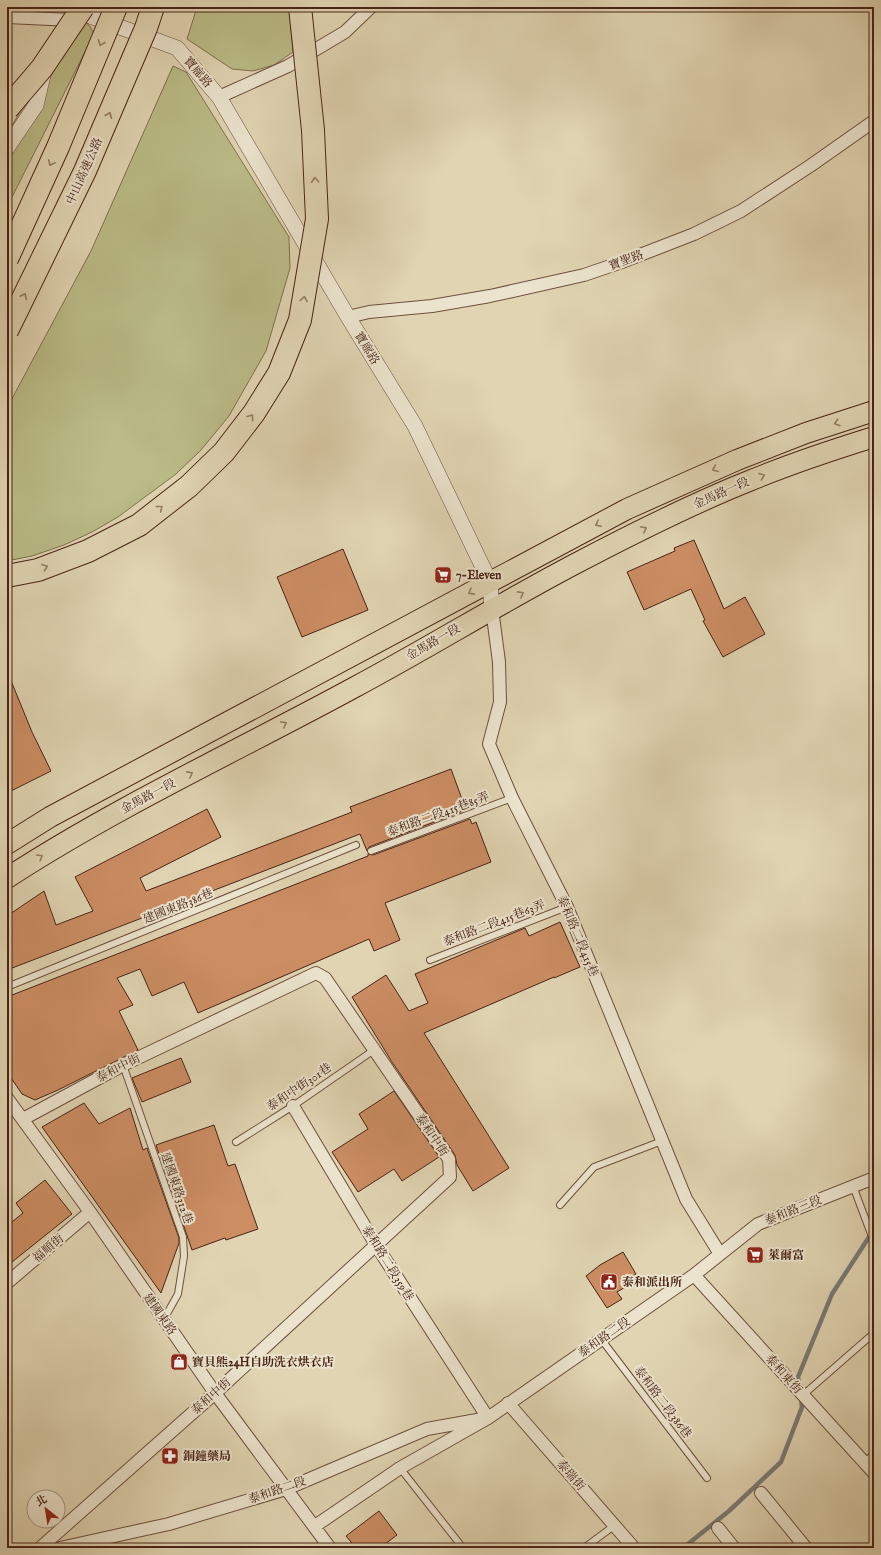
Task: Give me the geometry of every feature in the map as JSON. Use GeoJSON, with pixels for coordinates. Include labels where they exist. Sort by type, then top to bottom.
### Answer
{"type":"FeatureCollection","features":[{"type":"Feature","properties":{"kind":"highway"},"geometry":{"type":"LineString","coordinates":[[7,259],[58,147],[116,7]]}},
{"type":"Feature","properties":{"kind":"highway","name":"中山高速公路"},"geometry":{"type":"LineString","coordinates":[[7,331],[85,171],[146,28],[153,7]]}},
{"type":"Feature","properties":{"kind":"highway"},"geometry":{"type":"LineString","coordinates":[[7,576],[38,570],[88,551],[139,524],[189,486],[224,452],[254,414],[279,373],[300,320],[317,219],[313,130],[300,7]]}},
{"type":"Feature","properties":{"kind":"highway"},"geometry":{"type":"LineString","coordinates":[[7,109],[42,68],[79,12]]}},
{"type":"Feature","properties":{"kind":"main road","name":"金馬路一段"},"geometry":{"type":"LineString","coordinates":[[7,844],[50,817],[392,636],[627,509],[737,460],[806,433],[874,411]]}},
{"type":"Feature","properties":{"kind":"main road","name":"金馬路一段"},"geometry":{"type":"LineString","coordinates":[[7,878],[99,823],[355,687],[492,609],[579,562],[707,499],[748,481],[826,452],[874,437]]}},
{"type":"Feature","properties":{"kind":"street","name":"寶廍路"},"geometry":{"type":"LineString","coordinates":[[219,96],[288,66],[345,32],[371,7]]}},
{"type":"Feature","properties":{"kind":"street","name":"寶廍路"},"geometry":{"type":"LineString","coordinates":[[79,12],[177,48],[219,96],[348,317],[415,426],[490,582],[492,609]]}},
{"type":"Feature","properties":{"kind":"street"},"geometry":{"type":"LineString","coordinates":[[7,17],[79,12]]}},
{"type":"Feature","properties":{"kind":"street"},"geometry":{"type":"LineString","coordinates":[[7,100],[47,57],[79,12]]}},
{"type":"Feature","properties":{"kind":"street"},"geometry":{"type":"LineString","coordinates":[[7,148],[36,105],[47,57]]}},
{"type":"Feature","properties":{"kind":"street","name":"寶聖路"},"geometry":{"type":"LineString","coordinates":[[348,317],[369,312],[432,306],[490,296],[584,275],[622,262],[694,234],[741,211],[810,166],[874,121]]}},
{"type":"Feature","properties":{"kind":"street","name":"泰和路二段415巷"},"geometry":{"type":"LineString","coordinates":[[492,609],[499,662],[500,702],[489,744],[512,798],[567,907],[686,1199],[720,1254]]}},
{"type":"Feature","properties":{"kind":"street","name":"泰和中街"},"geometry":{"type":"LineString","coordinates":[[23,1119],[123,1065],[316,973],[325,978],[449,1159],[450,1177],[215,1393],[40,1548]]}},
{"type":"Feature","properties":{"kind":"street","name":"建國東路"},"geometry":{"type":"LineString","coordinates":[[7,1098],[90,1212],[215,1393],[330,1548]]}},
{"type":"Feature","properties":{"kind":"street","name":"泰和路二段359巷"},"geometry":{"type":"LineString","coordinates":[[293,1106],[376,1245],[488,1418]]}},
{"type":"Feature","properties":{"kind":"street","name":"泰和路三段"},"geometry":{"type":"LineString","coordinates":[[720,1254],[758,1224],[874,1178]]}},
{"type":"Feature","properties":{"kind":"street","name":"福順街"},"geometry":{"type":"LineString","coordinates":[[7,1283],[90,1212]]}},
{"type":"Feature","properties":{"kind":"street","name":"泰和路二段"},"geometry":{"type":"LineString","coordinates":[[314,1526],[400,1468],[488,1418],[694,1275],[720,1254]]}},
{"type":"Feature","properties":{"kind":"street","name":"泰和東街"},"geometry":{"type":"LineString","coordinates":[[694,1275],[874,1473]]}},
{"type":"Feature","properties":{"kind":"street","name":"泰瑞街"},"geometry":{"type":"LineString","coordinates":[[508,1403],[634,1548]]}},
{"type":"Feature","properties":{"kind":"street","name":"泰和路二段"},"geometry":{"type":"LineString","coordinates":[[60,1548],[169,1524],[286,1489],[427,1429],[488,1418]]}},
{"type":"Feature","properties":{"kind":"street"},"geometry":{"type":"LineString","coordinates":[[761,1493],[806,1548]]}},
{"type":"Feature","properties":{"kind":"street"},"geometry":{"type":"LineString","coordinates":[[718,1528],[734,1548]]}},
{"type":"Feature","properties":{"kind":"lane","name":"泰和路二段415巷85弄"},"geometry":{"type":"LineString","coordinates":[[371,851],[512,798]]}},
{"type":"Feature","properties":{"kind":"lane","name":"建國東路386巷"},"geometry":{"type":"LineString","coordinates":[[7,987],[356,845]]}},
{"type":"Feature","properties":{"kind":"lane","name":"泰和路二段415巷63弄"},"geometry":{"type":"LineString","coordinates":[[430,960],[567,907]]}},
{"type":"Feature","properties":{"kind":"lane","name":"泰和中街301巷"},"geometry":{"type":"LineString","coordinates":[[236,1142],[293,1106],[374,1050]]}},
{"type":"Feature","properties":{"kind":"lane","name":"建國東路312巷"},"geometry":{"type":"LineString","coordinates":[[123,1065],[183,1237],[184,1256],[178,1294],[164,1319]]}},
{"type":"Feature","properties":{"kind":"lane"},"geometry":{"type":"LineString","coordinates":[[560,1205],[594,1167],[662,1141]]}},
{"type":"Feature","properties":{"kind":"lane"},"geometry":{"type":"LineString","coordinates":[[854,1186],[871,1234],[874,1238]]}},
{"type":"Feature","properties":{"kind":"lane"},"geometry":{"type":"LineString","coordinates":[[803,1395],[874,1333]]}},
{"type":"Feature","properties":{"kind":"lane","name":"泰和路二段386巷"},"geometry":{"type":"LineString","coordinates":[[601,1339],[707,1478]]}},
{"type":"Feature","properties":{"kind":"lane"},"geometry":{"type":"LineString","coordinates":[[865,1462],[874,1454]]}},
{"type":"Feature","properties":{"kind":"lane"},"geometry":{"type":"LineString","coordinates":[[400,1468],[463,1548]]}},
{"type":"Feature","properties":{"kind":"lane"},"geometry":{"type":"LineString","coordinates":[[584,1548],[615,1525]]}},
{"type":"Feature","properties":{"kind":"green space"},"geometry":{"type":"Polygon","coordinates":[[[197,7],[289,7],[293,52],[274,65],[253,71],[232,69],[187,39],[197,7]]]}},
{"type":"Feature","properties":{"kind":"green space"},"geometry":{"type":"Polygon","coordinates":[[[77,23],[87,23],[94,34],[7,207],[7,134],[69,29],[77,23]]]}},
{"type":"Feature","properties":{"kind":"green space"},"geometry":{"type":"Polygon","coordinates":[[[173,66],[186,72],[289,237],[290,268],[266,351],[229,416],[201,450],[176,474],[118,517],[92,532],[64,545],[32,556],[7,561],[7,408],[91,251],[173,66]]]}},
{"type":"Feature","properties":{"kind":"building"},"geometry":{"type":"Polygon","coordinates":[[[694,540],[724,609],[745,597],[765,634],[723,657],[703,621],[705,620],[691,589],[644,610],[627,572],[675,551],[674,548],[694,540]]]}},
{"type":"Feature","properties":{"kind":"building"},"geometry":{"type":"Polygon","coordinates":[[[343,549],[368,610],[302,637],[277,577],[343,549]]]}},
{"type":"Feature","properties":{"kind":"building"},"geometry":{"type":"Polygon","coordinates":[[[7,671],[32,732],[51,771],[11,791],[7,783],[7,671]]]}},
{"type":"Feature","properties":{"kind":"building"},"geometry":{"type":"Polygon","coordinates":[[[451,769],[466,810],[369,847],[367,851],[360,834],[7,970],[7,916],[44,891],[56,925],[93,911],[75,877],[207,809],[221,837],[140,878],[146,891],[352,812],[350,807],[451,769]]]}},
{"type":"Feature","properties":{"kind":"building"},"geometry":{"type":"Polygon","coordinates":[[[470,819],[472,824],[476,822],[491,862],[385,903],[400,940],[374,951],[369,939],[198,1013],[184,982],[152,996],[140,969],[117,978],[133,1005],[119,1011],[138,1050],[35,1100],[22,1094],[7,1072],[7,997],[368,856],[368,854],[373,855],[470,819]]]}},
{"type":"Feature","properties":{"kind":"building"},"geometry":{"type":"Polygon","coordinates":[[[560,922],[580,967],[424,1033],[509,1168],[473,1191],[457,1165],[455,1155],[392,1062],[352,997],[386,975],[409,1011],[428,1003],[415,974],[525,928],[529,936],[560,922]]]}},
{"type":"Feature","properties":{"kind":"building"},"geometry":{"type":"Polygon","coordinates":[[[181,1058],[191,1082],[142,1102],[132,1078],[181,1058]]]}},
{"type":"Feature","properties":{"kind":"building"},"geometry":{"type":"Polygon","coordinates":[[[394,1091],[439,1157],[402,1181],[394,1169],[358,1192],[332,1152],[368,1129],[359,1114],[394,1091]]]}},
{"type":"Feature","properties":{"kind":"building"},"geometry":{"type":"Polygon","coordinates":[[[84,1103],[99,1124],[130,1108],[143,1150],[147,1148],[179,1238],[179,1243],[161,1293],[42,1127],[84,1103]]]}},
{"type":"Feature","properties":{"kind":"building"},"geometry":{"type":"Polygon","coordinates":[[[214,1125],[228,1166],[235,1164],[258,1229],[226,1240],[225,1238],[192,1250],[156,1145],[214,1125]]]}},
{"type":"Feature","properties":{"kind":"building"},"geometry":{"type":"Polygon","coordinates":[[[45,1180],[72,1214],[7,1266],[7,1226],[23,1213],[16,1203],[45,1180]]]}},
{"type":"Feature","properties":{"kind":"building","name":"泰和派出所"},"geometry":{"type":"Polygon","coordinates":[[[623,1252],[636,1274],[626,1280],[629,1285],[617,1292],[622,1299],[607,1308],[586,1276],[600,1265],[623,1252]]]}},
{"type":"Feature","properties":{"kind":"building"},"geometry":{"type":"Polygon","coordinates":[[[379,1511],[397,1535],[380,1548],[356,1548],[346,1536],[379,1511]]]}},
{"type":"Feature","properties":{"kind":"waterway"},"geometry":{"type":"LineString","coordinates":[[799,1387],[798,1377],[832,1294],[871,1234],[874,1232]]}},
{"type":"Feature","properties":{"kind":"waterway"},"geometry":{"type":"LineString","coordinates":[[683,1548],[729,1511],[781,1462],[802,1407],[801,1398]]}},
{"type":"Feature","properties":{"kind":"place","name":"7-Eleven"},"geometry":{"type":"Point","coordinates":[443,575]}},
{"type":"Feature","properties":{"kind":"place","name":"萊爾富"},"geometry":{"type":"Point","coordinates":[755,1255]}},
{"type":"Feature","properties":{"kind":"place","name":"泰和派出所"},"geometry":{"type":"Point","coordinates":[609,1282]}},
{"type":"Feature","properties":{"kind":"place","name":"寶貝熊24H自助洗衣烘衣店"},"geometry":{"type":"Point","coordinates":[179,1362]}},
{"type":"Feature","properties":{"kind":"place","name":"銅鐘藥局"},"geometry":{"type":"Point","coordinates":[170,1456]}}]}
